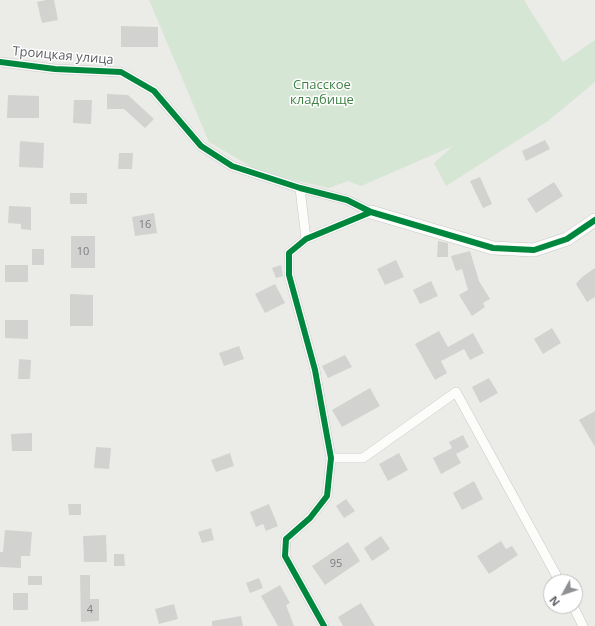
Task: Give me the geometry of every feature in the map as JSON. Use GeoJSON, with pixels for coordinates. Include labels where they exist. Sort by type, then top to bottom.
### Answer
{"type":"FeatureCollection","features":[{"type":"Feature","properties":{"kind":"street","name":"Троицкая улица"},"geometry":{"type":"LineString","coordinates":[[0,62],[55,69],[120,72],[154,91],[200,146],[232,166],[300,188],[348,200],[371,212]]}},
{"type":"Feature","properties":{"kind":"street"},"geometry":{"type":"LineString","coordinates":[[300,188],[306,239]]}},
{"type":"Feature","properties":{"kind":"street"},"geometry":{"type":"LineString","coordinates":[[324,626],[285,556],[286,539],[310,518],[326,496],[331,458],[315,370],[289,275],[289,253],[306,239],[371,212],[493,248],[534,250],[567,239],[595,220]]}},
{"type":"Feature","properties":{"kind":"street"},"geometry":{"type":"LineString","coordinates":[[331,458],[363,458],[456,392],[556,574]]}},
{"type":"Feature","properties":{"kind":"street"},"geometry":{"type":"LineString","coordinates":[[577,614],[584,626]]}},
{"type":"Feature","properties":{"kind":"green space","name":"Спасское кладбище"},"geometry":{"type":"Polygon","coordinates":[[[149,0],[524,0],[563,62],[595,40],[595,82],[548,121],[446,186],[434,163],[453,146],[361,186],[348,181],[329,188],[262,173],[209,142],[149,0]]]}},
{"type":"Feature","properties":{"kind":"building"},"geometry":{"type":"Polygon","coordinates":[[[54,0],[58,20],[42,23],[37,2],[54,0]]]}},
{"type":"Feature","properties":{"kind":"building"},"geometry":{"type":"Polygon","coordinates":[[[121,26],[158,27],[158,47],[121,47],[121,26]]]}},
{"type":"Feature","properties":{"kind":"building"},"geometry":{"type":"Polygon","coordinates":[[[107,94],[128,95],[154,119],[145,128],[124,109],[107,109],[107,94]]]}},
{"type":"Feature","properties":{"kind":"building"},"geometry":{"type":"Polygon","coordinates":[[[8,95],[39,96],[39,118],[7,118],[8,95]]]}},
{"type":"Feature","properties":{"kind":"building"},"geometry":{"type":"Polygon","coordinates":[[[74,100],[92,100],[91,124],[73,123],[74,100]]]}},
{"type":"Feature","properties":{"kind":"building"},"geometry":{"type":"Polygon","coordinates":[[[545,140],[550,149],[526,161],[522,151],[545,140]]]}},
{"type":"Feature","properties":{"kind":"building"},"geometry":{"type":"Polygon","coordinates":[[[20,141],[44,143],[43,168],[19,167],[20,141]]]}},
{"type":"Feature","properties":{"kind":"building"},"geometry":{"type":"Polygon","coordinates":[[[119,153],[133,153],[132,169],[118,169],[119,153]]]}},
{"type":"Feature","properties":{"kind":"building"},"geometry":{"type":"Polygon","coordinates":[[[480,177],[492,204],[483,208],[470,181],[480,177]]]}},
{"type":"Feature","properties":{"kind":"building"},"geometry":{"type":"Polygon","coordinates":[[[554,182],[563,196],[536,213],[527,199],[554,182]]]}},
{"type":"Feature","properties":{"kind":"building"},"geometry":{"type":"Polygon","coordinates":[[[70,193],[87,193],[87,204],[70,204],[70,193]]]}},
{"type":"Feature","properties":{"kind":"building"},"geometry":{"type":"Polygon","coordinates":[[[9,206],[31,207],[31,230],[21,229],[21,224],[8,223],[9,206]]]}},
{"type":"Feature","properties":{"kind":"building"},"geometry":{"type":"Polygon","coordinates":[[[154,213],[157,233],[135,236],[132,217],[154,213]]]}},
{"type":"Feature","properties":{"kind":"building"},"geometry":{"type":"Polygon","coordinates":[[[71,236],[95,236],[95,268],[71,268],[71,236]]]}},
{"type":"Feature","properties":{"kind":"building"},"geometry":{"type":"Polygon","coordinates":[[[438,241],[448,243],[448,257],[437,257],[438,241]]]}},
{"type":"Feature","properties":{"kind":"building"},"geometry":{"type":"Polygon","coordinates":[[[32,249],[44,249],[44,265],[32,265],[32,249]]]}},
{"type":"Feature","properties":{"kind":"building"},"geometry":{"type":"Polygon","coordinates":[[[470,251],[479,281],[490,299],[483,303],[485,307],[472,316],[459,295],[468,290],[462,269],[456,271],[451,256],[470,251]]]}},
{"type":"Feature","properties":{"kind":"building"},"geometry":{"type":"Polygon","coordinates":[[[396,260],[404,277],[385,285],[377,269],[396,260]]]}},
{"type":"Feature","properties":{"kind":"building"},"geometry":{"type":"Polygon","coordinates":[[[5,265],[28,265],[28,282],[5,282],[5,265]]]}},
{"type":"Feature","properties":{"kind":"building"},"geometry":{"type":"Polygon","coordinates":[[[281,265],[283,276],[276,278],[272,268],[281,265]]]}},
{"type":"Feature","properties":{"kind":"building"},"geometry":{"type":"Polygon","coordinates":[[[595,268],[595,297],[587,302],[576,284],[582,277],[595,268]]]}},
{"type":"Feature","properties":{"kind":"building"},"geometry":{"type":"Polygon","coordinates":[[[431,281],[438,296],[420,304],[413,290],[431,281]]]}},
{"type":"Feature","properties":{"kind":"building"},"geometry":{"type":"Polygon","coordinates":[[[275,284],[285,303],[265,313],[255,294],[275,284]]]}},
{"type":"Feature","properties":{"kind":"building"},"geometry":{"type":"Polygon","coordinates":[[[70,294],[93,295],[93,326],[70,326],[70,294]]]}},
{"type":"Feature","properties":{"kind":"building"},"geometry":{"type":"Polygon","coordinates":[[[5,320],[28,320],[28,339],[5,338],[5,320]]]}},
{"type":"Feature","properties":{"kind":"building"},"geometry":{"type":"Polygon","coordinates":[[[552,328],[561,343],[543,354],[534,339],[552,328]]]}},
{"type":"Feature","properties":{"kind":"building"},"geometry":{"type":"Polygon","coordinates":[[[439,331],[448,347],[473,333],[484,353],[470,360],[464,349],[441,361],[447,373],[435,380],[415,344],[439,331]]]}},
{"type":"Feature","properties":{"kind":"building"},"geometry":{"type":"Polygon","coordinates":[[[239,346],[244,359],[224,366],[219,353],[239,346]]]}},
{"type":"Feature","properties":{"kind":"building"},"geometry":{"type":"Polygon","coordinates":[[[345,355],[352,367],[328,378],[322,366],[345,355]]]}},
{"type":"Feature","properties":{"kind":"building"},"geometry":{"type":"Polygon","coordinates":[[[19,359],[31,360],[30,379],[18,379],[19,359]]]}},
{"type":"Feature","properties":{"kind":"building"},"geometry":{"type":"Polygon","coordinates":[[[489,378],[498,393],[480,403],[472,387],[489,378]]]}},
{"type":"Feature","properties":{"kind":"building"},"geometry":{"type":"Polygon","coordinates":[[[370,388],[380,406],[342,427],[332,410],[370,388]]]}},
{"type":"Feature","properties":{"kind":"building"},"geometry":{"type":"Polygon","coordinates":[[[595,411],[595,447],[579,420],[595,411]]]}},
{"type":"Feature","properties":{"kind":"building"},"geometry":{"type":"Polygon","coordinates":[[[32,433],[32,451],[12,451],[11,434],[32,433]]]}},
{"type":"Feature","properties":{"kind":"building"},"geometry":{"type":"Polygon","coordinates":[[[463,435],[469,447],[456,454],[461,463],[441,474],[433,458],[452,448],[449,442],[463,435]]]}},
{"type":"Feature","properties":{"kind":"building"},"geometry":{"type":"Polygon","coordinates":[[[96,447],[111,448],[109,469],[94,468],[96,447]]]}},
{"type":"Feature","properties":{"kind":"building"},"geometry":{"type":"Polygon","coordinates":[[[230,453],[234,466],[216,472],[211,460],[230,453]]]}},
{"type":"Feature","properties":{"kind":"building"},"geometry":{"type":"Polygon","coordinates":[[[399,453],[408,470],[388,481],[379,464],[399,453]]]}},
{"type":"Feature","properties":{"kind":"building"},"geometry":{"type":"Polygon","coordinates":[[[474,481],[483,499],[462,510],[453,493],[474,481]]]}},
{"type":"Feature","properties":{"kind":"building"},"geometry":{"type":"Polygon","coordinates":[[[346,499],[355,511],[344,518],[336,506],[346,499]]]}},
{"type":"Feature","properties":{"kind":"building"},"geometry":{"type":"Polygon","coordinates":[[[68,504],[81,504],[81,515],[69,515],[68,504]]]}},
{"type":"Feature","properties":{"kind":"building"},"geometry":{"type":"Polygon","coordinates":[[[269,504],[278,526],[266,531],[263,524],[256,527],[250,512],[269,504]]]}},
{"type":"Feature","properties":{"kind":"building"},"geometry":{"type":"Polygon","coordinates":[[[211,528],[214,540],[202,543],[198,532],[211,528]]]}},
{"type":"Feature","properties":{"kind":"building"},"geometry":{"type":"Polygon","coordinates":[[[5,530],[32,532],[30,556],[21,556],[21,568],[0,567],[0,552],[3,552],[5,530]]]}},
{"type":"Feature","properties":{"kind":"building"},"geometry":{"type":"Polygon","coordinates":[[[106,535],[107,562],[84,562],[83,536],[106,535]]]}},
{"type":"Feature","properties":{"kind":"building"},"geometry":{"type":"Polygon","coordinates":[[[381,536],[390,549],[372,561],[364,548],[381,536]]]}},
{"type":"Feature","properties":{"kind":"building"},"geometry":{"type":"Polygon","coordinates":[[[501,541],[506,549],[512,546],[518,555],[489,574],[477,556],[501,541]]]}},
{"type":"Feature","properties":{"kind":"building"},"geometry":{"type":"Polygon","coordinates":[[[348,542],[360,561],[325,585],[312,566],[348,542]]]}},
{"type":"Feature","properties":{"kind":"building"},"geometry":{"type":"Polygon","coordinates":[[[114,554],[124,554],[125,566],[114,566],[114,554]]]}},
{"type":"Feature","properties":{"kind":"building"},"geometry":{"type":"Polygon","coordinates":[[[80,575],[90,575],[90,599],[99,599],[99,621],[81,622],[80,575]]]}},
{"type":"Feature","properties":{"kind":"building"},"geometry":{"type":"Polygon","coordinates":[[[28,576],[42,576],[42,585],[28,585],[28,576]]]}},
{"type":"Feature","properties":{"kind":"building"},"geometry":{"type":"Polygon","coordinates":[[[259,578],[263,588],[250,593],[246,583],[259,578]]]}},
{"type":"Feature","properties":{"kind":"building"},"geometry":{"type":"Polygon","coordinates":[[[280,585],[290,603],[286,605],[294,626],[278,626],[261,596],[280,585]]]}},
{"type":"Feature","properties":{"kind":"building"},"geometry":{"type":"Polygon","coordinates":[[[13,593],[28,593],[28,610],[13,610],[13,593]]]}},
{"type":"Feature","properties":{"kind":"building"},"geometry":{"type":"Polygon","coordinates":[[[361,603],[375,626],[343,626],[338,617],[361,603]]]}},
{"type":"Feature","properties":{"kind":"building"},"geometry":{"type":"Polygon","coordinates":[[[174,604],[178,619],[159,624],[155,609],[174,604]]]}},
{"type":"Feature","properties":{"kind":"building"},"geometry":{"type":"Polygon","coordinates":[[[241,616],[243,626],[212,626],[212,621],[241,616]]]}},
{"type":"Feature","properties":{"kind":"cycle path"},"geometry":{"type":"LineString","coordinates":[[0,62],[55,69],[121,72],[154,91],[201,146],[232,166],[300,188],[347,200],[371,212],[493,248],[534,250],[567,239],[595,220]]}},
{"type":"Feature","properties":{"kind":"cycle path"},"geometry":{"type":"LineString","coordinates":[[324,626],[285,556],[286,539],[310,518],[327,496],[331,458],[315,370],[289,275],[289,253],[306,239],[371,212]]}}]}
